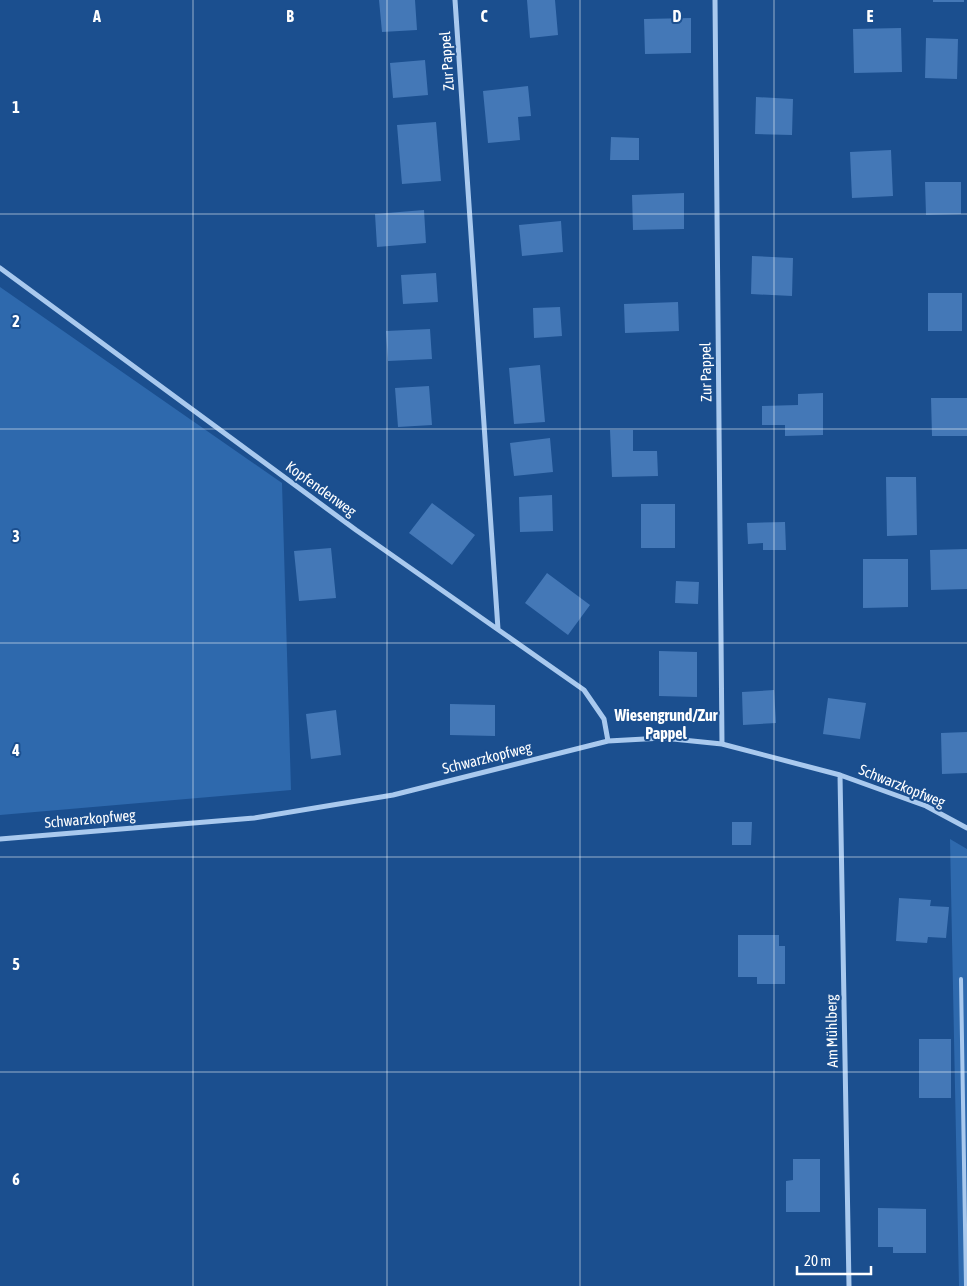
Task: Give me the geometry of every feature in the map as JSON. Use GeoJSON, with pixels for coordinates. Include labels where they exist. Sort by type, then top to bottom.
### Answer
{"type":"FeatureCollection","features":[{"type":"Feature","properties":{"kind":"street","name":"Zur Pappel"},"geometry":{"type":"LineString","coordinates":[[455,0],[498,629]]}},
{"type":"Feature","properties":{"kind":"street","name":"Zur Pappel"},"geometry":{"type":"LineString","coordinates":[[715,0],[722,744]]}},
{"type":"Feature","properties":{"kind":"street","name":"Kopfendenweg"},"geometry":{"type":"LineString","coordinates":[[0,268],[356,530],[584,690],[604,719],[608,741]]}},
{"type":"Feature","properties":{"kind":"street","name":"Schwarzkopfweg"},"geometry":{"type":"LineString","coordinates":[[0,839],[254,818],[393,795],[608,741],[663,738],[722,744],[840,775],[926,806],[967,828]]}},
{"type":"Feature","properties":{"kind":"street","name":"Am Mühlberg"},"geometry":{"type":"LineString","coordinates":[[840,775],[849,1286]]}},
{"type":"Feature","properties":{"kind":"lane"},"geometry":{"type":"LineString","coordinates":[[961,979],[965,1093],[966,1286]]}},
{"type":"Feature","properties":{"kind":"shaded area"},"geometry":{"type":"Polygon","coordinates":[[[0,287],[282,483],[291,790],[0,815],[0,287]]]}},
{"type":"Feature","properties":{"kind":"shaded area"},"geometry":{"type":"Polygon","coordinates":[[[950,839],[967,849],[967,1286],[959,1286],[950,839]]]}},
{"type":"Feature","properties":{"kind":"building"},"geometry":{"type":"Polygon","coordinates":[[[379,0],[415,0],[417,30],[382,32],[379,0]]]}},
{"type":"Feature","properties":{"kind":"building"},"geometry":{"type":"Polygon","coordinates":[[[527,0],[555,0],[558,35],[530,38],[527,0]]]}},
{"type":"Feature","properties":{"kind":"building"},"geometry":{"type":"Polygon","coordinates":[[[933,0],[964,0],[964,2],[933,2],[933,0]]]}},
{"type":"Feature","properties":{"kind":"building"},"geometry":{"type":"Polygon","coordinates":[[[691,18],[691,53],[645,54],[644,19],[691,18]]]}},
{"type":"Feature","properties":{"kind":"building"},"geometry":{"type":"Polygon","coordinates":[[[901,28],[902,72],[854,73],[853,29],[901,28]]]}},
{"type":"Feature","properties":{"kind":"building"},"geometry":{"type":"Polygon","coordinates":[[[926,38],[958,39],[957,79],[925,78],[926,38]]]}},
{"type":"Feature","properties":{"kind":"building"},"geometry":{"type":"Polygon","coordinates":[[[425,60],[428,95],[393,98],[390,63],[425,60]]]}},
{"type":"Feature","properties":{"kind":"building"},"geometry":{"type":"Polygon","coordinates":[[[528,86],[531,116],[518,117],[520,140],[488,143],[483,91],[528,86]]]}},
{"type":"Feature","properties":{"kind":"building"},"geometry":{"type":"Polygon","coordinates":[[[756,97],[793,99],[792,135],[755,134],[756,97]]]}},
{"type":"Feature","properties":{"kind":"building"},"geometry":{"type":"Polygon","coordinates":[[[436,122],[441,181],[402,184],[397,125],[436,122]]]}},
{"type":"Feature","properties":{"kind":"building"},"geometry":{"type":"Polygon","coordinates":[[[611,137],[639,138],[639,160],[610,160],[611,137]]]}},
{"type":"Feature","properties":{"kind":"building"},"geometry":{"type":"Polygon","coordinates":[[[891,150],[893,196],[852,198],[850,152],[891,150]]]}},
{"type":"Feature","properties":{"kind":"building"},"geometry":{"type":"Polygon","coordinates":[[[925,182],[961,182],[961,214],[926,215],[925,182]]]}},
{"type":"Feature","properties":{"kind":"building"},"geometry":{"type":"Polygon","coordinates":[[[684,193],[684,229],[633,230],[632,195],[684,193]]]}},
{"type":"Feature","properties":{"kind":"building"},"geometry":{"type":"Polygon","coordinates":[[[424,210],[426,243],[377,247],[375,214],[424,210]]]}},
{"type":"Feature","properties":{"kind":"building"},"geometry":{"type":"Polygon","coordinates":[[[561,221],[563,252],[522,256],[519,225],[561,221]]]}},
{"type":"Feature","properties":{"kind":"building"},"geometry":{"type":"Polygon","coordinates":[[[752,256],[793,258],[792,296],[751,294],[752,256]]]}},
{"type":"Feature","properties":{"kind":"building"},"geometry":{"type":"Polygon","coordinates":[[[436,273],[438,302],[403,304],[401,275],[436,273]]]}},
{"type":"Feature","properties":{"kind":"building"},"geometry":{"type":"Polygon","coordinates":[[[928,293],[962,293],[962,331],[928,331],[928,293]]]}},
{"type":"Feature","properties":{"kind":"building"},"geometry":{"type":"Polygon","coordinates":[[[678,302],[679,331],[625,333],[624,304],[678,302]]]}},
{"type":"Feature","properties":{"kind":"building"},"geometry":{"type":"Polygon","coordinates":[[[560,307],[562,336],[534,338],[533,308],[560,307]]]}},
{"type":"Feature","properties":{"kind":"building"},"geometry":{"type":"Polygon","coordinates":[[[430,329],[432,359],[388,361],[386,331],[430,329]]]}},
{"type":"Feature","properties":{"kind":"building"},"geometry":{"type":"Polygon","coordinates":[[[540,365],[545,422],[514,424],[509,368],[540,365]]]}},
{"type":"Feature","properties":{"kind":"building"},"geometry":{"type":"Polygon","coordinates":[[[429,386],[432,425],[398,427],[395,388],[429,386]]]}},
{"type":"Feature","properties":{"kind":"building"},"geometry":{"type":"Polygon","coordinates":[[[823,393],[823,435],[785,436],[785,425],[762,425],[762,406],[798,405],[798,394],[823,393]]]}},
{"type":"Feature","properties":{"kind":"building"},"geometry":{"type":"Polygon","coordinates":[[[931,398],[967,398],[967,436],[932,436],[931,398]]]}},
{"type":"Feature","properties":{"kind":"building"},"geometry":{"type":"Polygon","coordinates":[[[610,430],[633,430],[633,451],[657,451],[658,476],[612,477],[610,430]]]}},
{"type":"Feature","properties":{"kind":"building"},"geometry":{"type":"Polygon","coordinates":[[[550,438],[553,472],[514,476],[510,443],[550,438]]]}},
{"type":"Feature","properties":{"kind":"building"},"geometry":{"type":"Polygon","coordinates":[[[886,477],[916,477],[917,535],[887,536],[886,477]]]}},
{"type":"Feature","properties":{"kind":"building"},"geometry":{"type":"Polygon","coordinates":[[[552,495],[553,531],[520,532],[519,497],[552,495]]]}},
{"type":"Feature","properties":{"kind":"building"},"geometry":{"type":"Polygon","coordinates":[[[432,503],[475,535],[452,565],[409,533],[432,503]]]}},
{"type":"Feature","properties":{"kind":"building"},"geometry":{"type":"Polygon","coordinates":[[[641,504],[675,504],[675,548],[641,548],[641,504]]]}},
{"type":"Feature","properties":{"kind":"building"},"geometry":{"type":"Polygon","coordinates":[[[785,522],[786,550],[763,550],[763,543],[748,544],[747,523],[785,522]]]}},
{"type":"Feature","properties":{"kind":"building"},"geometry":{"type":"Polygon","coordinates":[[[331,548],[336,598],[299,601],[294,551],[331,548]]]}},
{"type":"Feature","properties":{"kind":"building"},"geometry":{"type":"Polygon","coordinates":[[[967,549],[967,589],[931,590],[930,550],[967,549]]]}},
{"type":"Feature","properties":{"kind":"building"},"geometry":{"type":"Polygon","coordinates":[[[863,559],[908,559],[908,607],[863,608],[863,559]]]}},
{"type":"Feature","properties":{"kind":"building"},"geometry":{"type":"Polygon","coordinates":[[[547,573],[590,605],[568,635],[525,603],[547,573]]]}},
{"type":"Feature","properties":{"kind":"building"},"geometry":{"type":"Polygon","coordinates":[[[676,581],[699,582],[698,604],[675,603],[676,581]]]}},
{"type":"Feature","properties":{"kind":"building"},"geometry":{"type":"Polygon","coordinates":[[[659,651],[697,652],[697,697],[659,696],[659,651]]]}},
{"type":"Feature","properties":{"kind":"building"},"geometry":{"type":"Polygon","coordinates":[[[774,690],[776,723],[743,725],[742,692],[774,690]]]}},
{"type":"Feature","properties":{"kind":"building"},"geometry":{"type":"Polygon","coordinates":[[[828,698],[866,703],[860,739],[823,734],[828,698]]]}},
{"type":"Feature","properties":{"kind":"building"},"geometry":{"type":"Polygon","coordinates":[[[450,704],[495,705],[495,736],[450,735],[450,704]]]}},
{"type":"Feature","properties":{"kind":"building"},"geometry":{"type":"Polygon","coordinates":[[[336,710],[341,755],[311,759],[306,714],[336,710]]]}},
{"type":"Feature","properties":{"kind":"building"},"geometry":{"type":"Polygon","coordinates":[[[967,732],[967,773],[942,774],[941,733],[967,732]]]}},
{"type":"Feature","properties":{"kind":"building"},"geometry":{"type":"Polygon","coordinates":[[[732,822],[752,822],[751,845],[732,845],[732,822]]]}},
{"type":"Feature","properties":{"kind":"building"},"geometry":{"type":"Polygon","coordinates":[[[899,898],[931,900],[930,906],[949,907],[946,938],[928,937],[927,943],[896,941],[899,898]]]}},
{"type":"Feature","properties":{"kind":"building"},"geometry":{"type":"Polygon","coordinates":[[[738,935],[779,935],[779,946],[785,946],[785,984],[757,984],[757,977],[738,977],[738,935]]]}},
{"type":"Feature","properties":{"kind":"building"},"geometry":{"type":"Polygon","coordinates":[[[919,1039],[951,1039],[951,1098],[919,1098],[919,1039]]]}},
{"type":"Feature","properties":{"kind":"building"},"geometry":{"type":"Polygon","coordinates":[[[793,1159],[820,1159],[820,1212],[786,1212],[786,1181],[793,1180],[793,1159]]]}},
{"type":"Feature","properties":{"kind":"building"},"geometry":{"type":"Polygon","coordinates":[[[878,1208],[926,1209],[926,1253],[893,1253],[893,1247],[878,1247],[878,1208]]]}},
{"type":"Feature","properties":{"kind":"district","name":"Wiesengrund/Zur Pappel"},"geometry":{"type":"Point","coordinates":[666,724]}}]}
